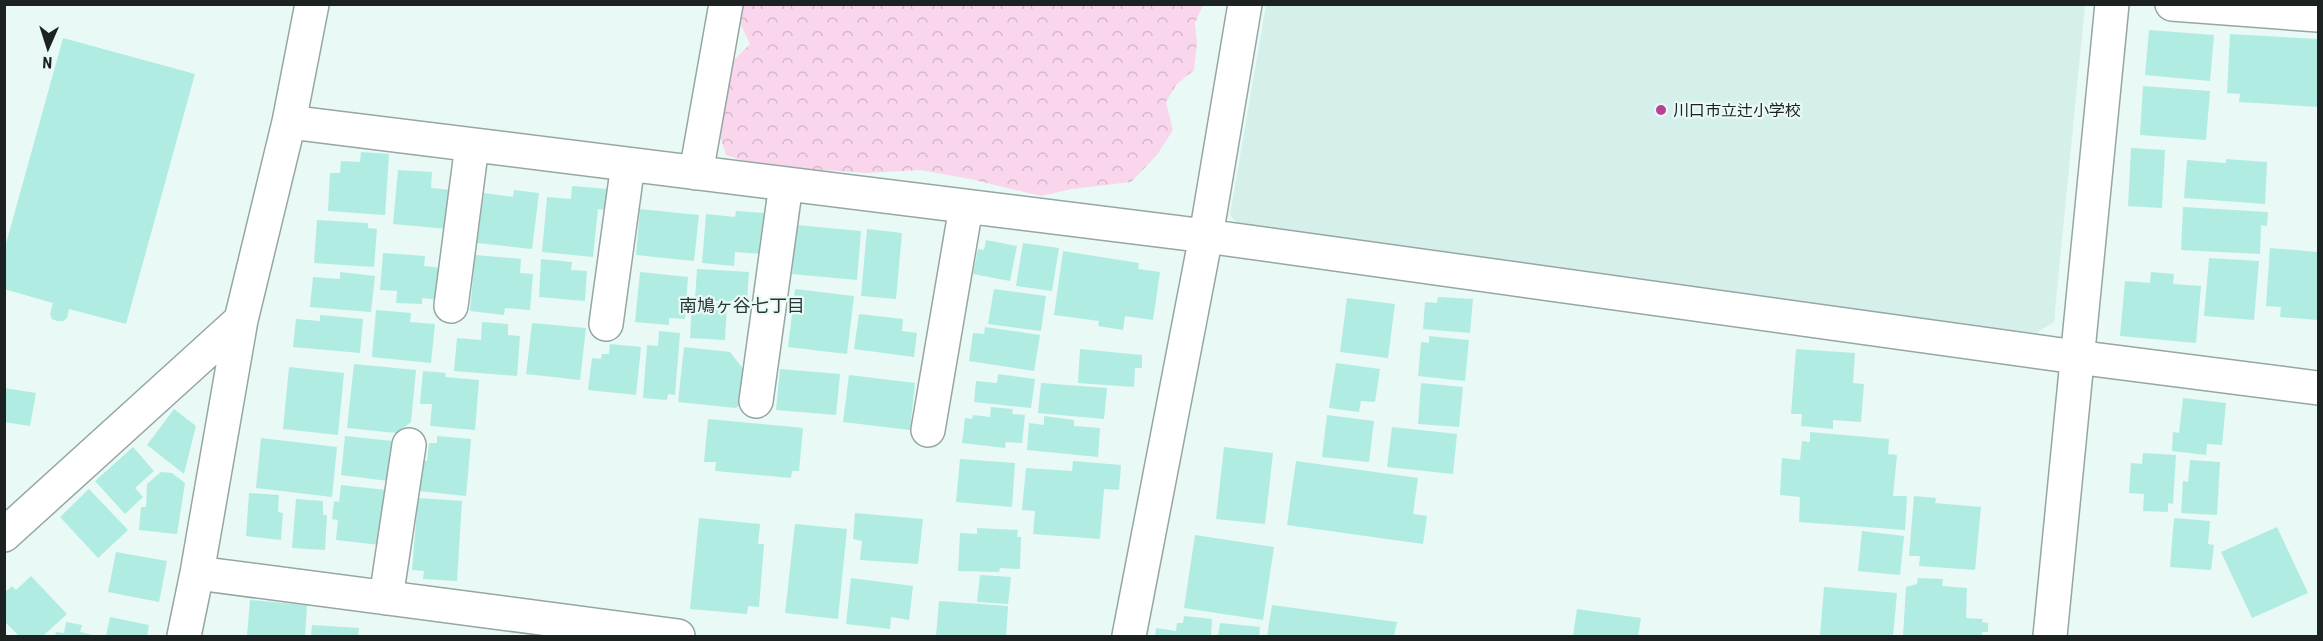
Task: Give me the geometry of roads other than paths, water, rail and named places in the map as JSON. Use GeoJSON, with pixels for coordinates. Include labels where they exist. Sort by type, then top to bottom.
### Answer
{"type":"FeatureCollection","features":[{"type":"Feature","properties":{"kind":"street"},"geometry":{"type":"LineString","coordinates":[[184,636],[241,320],[289,122],[312,4]]}},
{"type":"Feature","properties":{"kind":"street"},"geometry":{"type":"LineString","coordinates":[[696,173],[726,4]]}},
{"type":"Feature","properties":{"kind":"street"},"geometry":{"type":"LineString","coordinates":[[1129,636],[1206,236],[1245,4]]}},
{"type":"Feature","properties":{"kind":"street"},"geometry":{"type":"LineString","coordinates":[[2050,636],[2112,4]]}},
{"type":"Feature","properties":{"kind":"street"},"geometry":{"type":"LineString","coordinates":[[2172,4],[2319,15]]}},
{"type":"Feature","properties":{"kind":"street"},"geometry":{"type":"LineString","coordinates":[[289,122],[1206,236],[2076,357],[2319,388]]}},
{"type":"Feature","properties":{"kind":"street"},"geometry":{"type":"LineString","coordinates":[[451,306],[472,145]]}},
{"type":"Feature","properties":{"kind":"street"},"geometry":{"type":"LineString","coordinates":[[606,324],[628,164]]}},
{"type":"Feature","properties":{"kind":"street"},"geometry":{"type":"LineString","coordinates":[[756,401],[786,184]]}},
{"type":"Feature","properties":{"kind":"street"},"geometry":{"type":"LineString","coordinates":[[928,430],[966,207]]}},
{"type":"Feature","properties":{"kind":"street"},"geometry":{"type":"LineString","coordinates":[[4,535],[241,320]]}},
{"type":"Feature","properties":{"kind":"street"},"geometry":{"type":"LineString","coordinates":[[386,598],[409,445]]}},
{"type":"Feature","properties":{"kind":"street"},"geometry":{"type":"LineString","coordinates":[[197,573],[678,636]]}},
{"type":"Feature","properties":{"kind":"place","name":"川口市立辻小学校"},"geometry":{"type":"Point","coordinates":[1661,110]}},
{"type":"Feature","properties":{"kind":"district","name":"南鳩ヶ谷七丁目"},"geometry":{"type":"Point","coordinates":[742,305]}}]}
